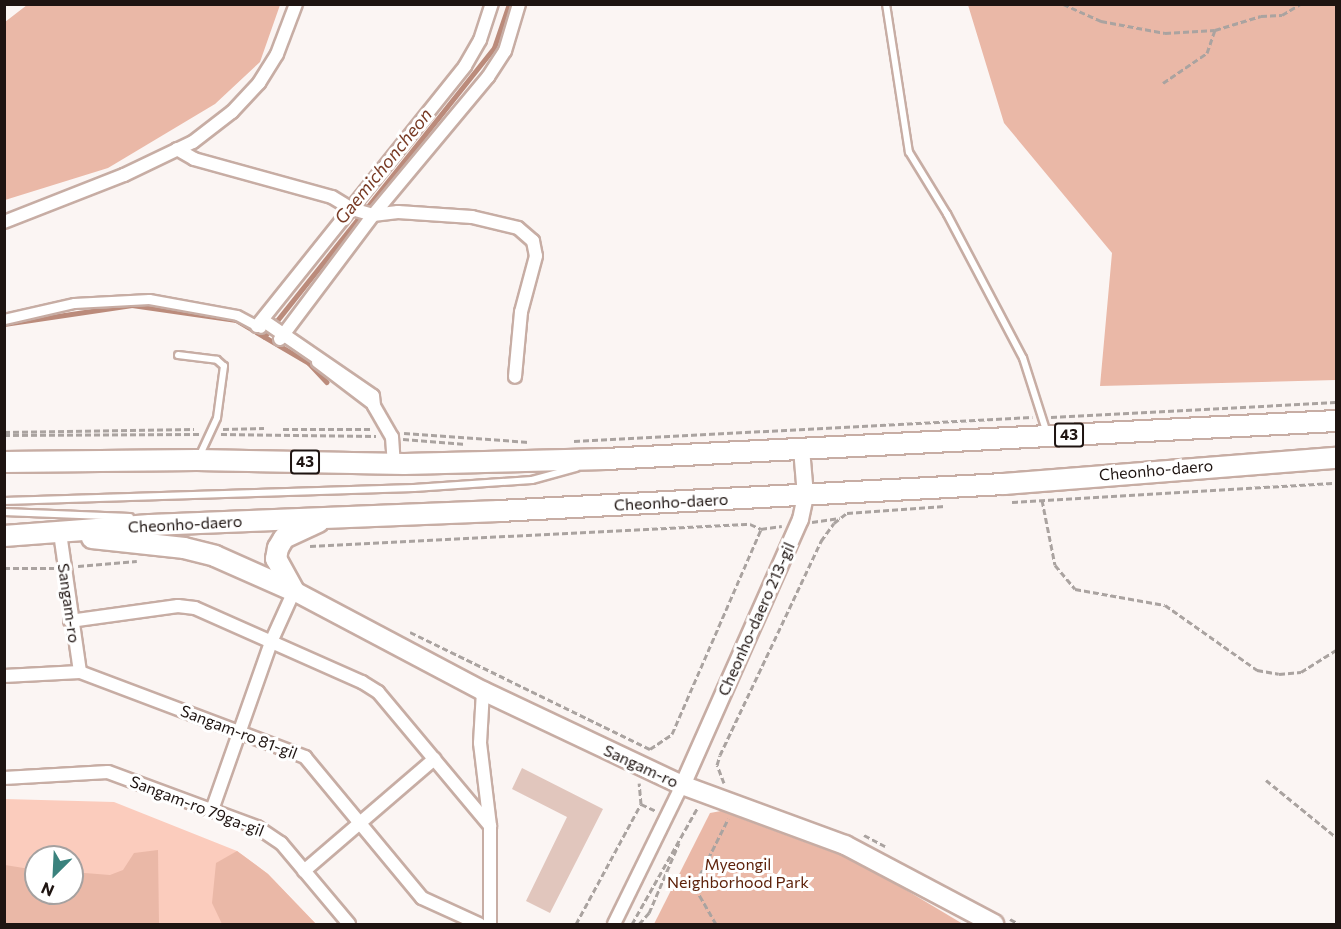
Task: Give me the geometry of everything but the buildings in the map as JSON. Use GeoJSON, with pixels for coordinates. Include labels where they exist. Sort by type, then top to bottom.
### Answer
{"type":"FeatureCollection","features":[{"type":"Feature","properties":{"kind":"main road","name":"43"},"geometry":{"type":"LineString","coordinates":[[4,462],[197,460],[394,464],[606,459],[1336,421]]}},
{"type":"Feature","properties":{"kind":"main road","name":"Cheonho-daero"},"geometry":{"type":"LineString","coordinates":[[4,536],[223,521],[805,495],[1039,481],[1336,458]]}},
{"type":"Feature","properties":{"kind":"main road"},"geometry":{"type":"LineString","coordinates":[[294,591],[280,572],[276,559],[278,548],[284,538],[327,518]]}},
{"type":"Feature","properties":{"kind":"main road"},"geometry":{"type":"LineString","coordinates":[[60,533],[215,556],[294,591]]}},
{"type":"Feature","properties":{"kind":"main road","name":"Sangam-ro"},"geometry":{"type":"LineString","coordinates":[[294,591],[483,692],[682,785],[845,845],[994,924]]}},
{"type":"Feature","properties":{"kind":"street"},"geometry":{"type":"LineString","coordinates":[[4,222],[177,150],[232,112],[259,83],[277,54],[296,4]]}},
{"type":"Feature","properties":{"kind":"street"},"geometry":{"type":"LineString","coordinates":[[261,325],[465,66],[480,40],[492,4]]}},
{"type":"Feature","properties":{"kind":"street"},"geometry":{"type":"LineString","coordinates":[[280,334],[373,215],[488,77],[505,51],[519,4]]}},
{"type":"Feature","properties":{"kind":"street"},"geometry":{"type":"LineString","coordinates":[[177,150],[231,171],[332,197],[352,209],[373,215],[398,212],[472,217],[518,228],[533,241],[536,256],[521,312],[514,377]]}},
{"type":"Feature","properties":{"kind":"street"},"geometry":{"type":"LineString","coordinates":[[4,319],[74,303],[149,299],[237,315],[280,334],[373,396],[374,406],[398,435],[394,464]]}},
{"type":"Feature","properties":{"kind":"street","name":"Cheonho-daero 213-gil"},"geometry":{"type":"LineString","coordinates":[[682,785],[800,519],[805,495],[801,448]]}},
{"type":"Feature","properties":{"kind":"street","name":"Sangam-ro"},"geometry":{"type":"LineString","coordinates":[[60,533],[70,621],[80,672]]}},
{"type":"Feature","properties":{"kind":"street"},"geometry":{"type":"LineString","coordinates":[[212,810],[271,642],[294,591]]}},
{"type":"Feature","properties":{"kind":"street"},"geometry":{"type":"LineString","coordinates":[[70,621],[178,606],[195,608],[378,692],[490,826]]}},
{"type":"Feature","properties":{"kind":"street","name":"Sangam-ro 81-gil"},"geometry":{"type":"LineString","coordinates":[[4,676],[80,672],[305,757],[422,898],[479,924]]}},
{"type":"Feature","properties":{"kind":"street"},"geometry":{"type":"LineString","coordinates":[[483,692],[480,743],[490,826],[490,924]]}},
{"type":"Feature","properties":{"kind":"street"},"geometry":{"type":"LineString","coordinates":[[304,871],[434,759]]}},
{"type":"Feature","properties":{"kind":"street","name":"Sangam-ro 79ga-gil"},"geometry":{"type":"LineString","coordinates":[[4,778],[92,770],[108,772],[268,833],[349,924]]}},
{"type":"Feature","properties":{"kind":"street"},"geometry":{"type":"LineString","coordinates":[[614,924],[682,785]]}},
{"type":"Feature","properties":{"kind":"lane"},"geometry":{"type":"LineString","coordinates":[[886,4],[909,152],[947,214],[1023,358],[1048,436]]}},
{"type":"Feature","properties":{"kind":"lane"},"geometry":{"type":"LineString","coordinates":[[178,356],[217,360],[224,366],[217,418],[197,460]]}},
{"type":"Feature","properties":{"kind":"lane"},"geometry":{"type":"LineString","coordinates":[[4,501],[264,494],[532,480],[606,459]]}},
{"type":"Feature","properties":{"kind":"lane"},"geometry":{"type":"LineString","coordinates":[[4,512],[223,521]]}},
{"type":"Feature","properties":{"kind":"path"},"geometry":{"type":"LineString","coordinates":[[1063,4],[1101,21],[1165,33],[1215,30],[1261,16],[1282,15],[1300,4]]}},
{"type":"Feature","properties":{"kind":"path"},"geometry":{"type":"LineString","coordinates":[[1163,83],[1207,53],[1215,30]]}},
{"type":"Feature","properties":{"kind":"path"},"geometry":{"type":"LineString","coordinates":[[562,442],[1336,402]]}},
{"type":"Feature","properties":{"kind":"path"},"geometry":{"type":"LineString","coordinates":[[217,429],[264,428]]}},
{"type":"Feature","properties":{"kind":"path"},"geometry":{"type":"LineString","coordinates":[[4,434],[194,429]]}},
{"type":"Feature","properties":{"kind":"path"},"geometry":{"type":"LineString","coordinates":[[283,429],[378,429]]}},
{"type":"Feature","properties":{"kind":"path"},"geometry":{"type":"LineString","coordinates":[[571,446],[889,432]]}},
{"type":"Feature","properties":{"kind":"path"},"geometry":{"type":"LineString","coordinates":[[4,434],[398,435],[539,443]]}},
{"type":"Feature","properties":{"kind":"path"},"geometry":{"type":"LineString","coordinates":[[398,435],[535,447]]}},
{"type":"Feature","properties":{"kind":"path"},"geometry":{"type":"LineString","coordinates":[[1039,481],[1056,565],[1075,589],[1165,605],[1257,670],[1279,674],[1301,672],[1336,650]]}},
{"type":"Feature","properties":{"kind":"path"},"geometry":{"type":"LineString","coordinates":[[1008,502],[1336,483]]}},
{"type":"Feature","properties":{"kind":"path"},"geometry":{"type":"LineString","coordinates":[[722,782],[717,765],[720,755],[821,541],[834,524],[847,513],[951,506]]}},
{"type":"Feature","properties":{"kind":"path"},"geometry":{"type":"LineString","coordinates":[[308,546],[750,524],[761,529],[672,734],[650,749],[409,632]]}},
{"type":"Feature","properties":{"kind":"path"},"geometry":{"type":"LineString","coordinates":[[4,568],[64,567],[145,561]]}},
{"type":"Feature","properties":{"kind":"path"},"geometry":{"type":"LineString","coordinates":[[1266,780],[1336,837]]}},
{"type":"Feature","properties":{"kind":"path"},"geometry":{"type":"LineString","coordinates":[[576,924],[642,804]]}},
{"type":"Feature","properties":{"kind":"path"},"geometry":{"type":"LineString","coordinates":[[632,924],[697,808],[708,805]]}},
{"type":"Feature","properties":{"kind":"path"},"geometry":{"type":"LineString","coordinates":[[717,924],[697,891],[700,875],[725,827]]}},
{"type":"Feature","properties":{"kind":"path"},"geometry":{"type":"LineString","coordinates":[[639,924],[680,847],[678,842]]}},
{"type":"Feature","properties":{"kind":"shaded area"},"geometry":{"type":"Polygon","coordinates":[[[5,799],[114,802],[237,851],[268,874],[316,924],[5,924],[5,799]]]}},
{"type":"Feature","properties":{"kind":"green space"},"geometry":{"type":"Polygon","coordinates":[[[27,5],[280,5],[260,62],[215,104],[108,168],[5,200],[5,22],[27,5]]]}},
{"type":"Feature","properties":{"kind":"green space"},"geometry":{"type":"Polygon","coordinates":[[[968,5],[1336,5],[1336,380],[1100,386],[1112,253],[1004,123],[968,5]]]}},
{"type":"Feature","properties":{"kind":"green space","name":"Myeongil Neighborhood Park"},"geometry":{"type":"Polygon","coordinates":[[[721,811],[859,862],[963,924],[654,924],[710,813],[721,811]]]}},
{"type":"Feature","properties":{"kind":"green space"},"geometry":{"type":"Polygon","coordinates":[[[158,850],[159,924],[5,924],[5,865],[24,868],[24,905],[84,905],[84,873],[110,875],[123,870],[134,853],[158,850]]]}},
{"type":"Feature","properties":{"kind":"green space"},"geometry":{"type":"Polygon","coordinates":[[[237,851],[268,874],[316,924],[222,924],[212,903],[216,863],[237,851]]]}},
{"type":"Feature","properties":{"kind":"waterway","name":"Gaemichoncheon"},"geometry":{"type":"LineString","coordinates":[[264,337],[494,48],[509,4]]}},
{"type":"Feature","properties":{"kind":"waterway"},"geometry":{"type":"LineString","coordinates":[[4,324],[132,305],[236,320],[309,363],[327,382]]}}]}
